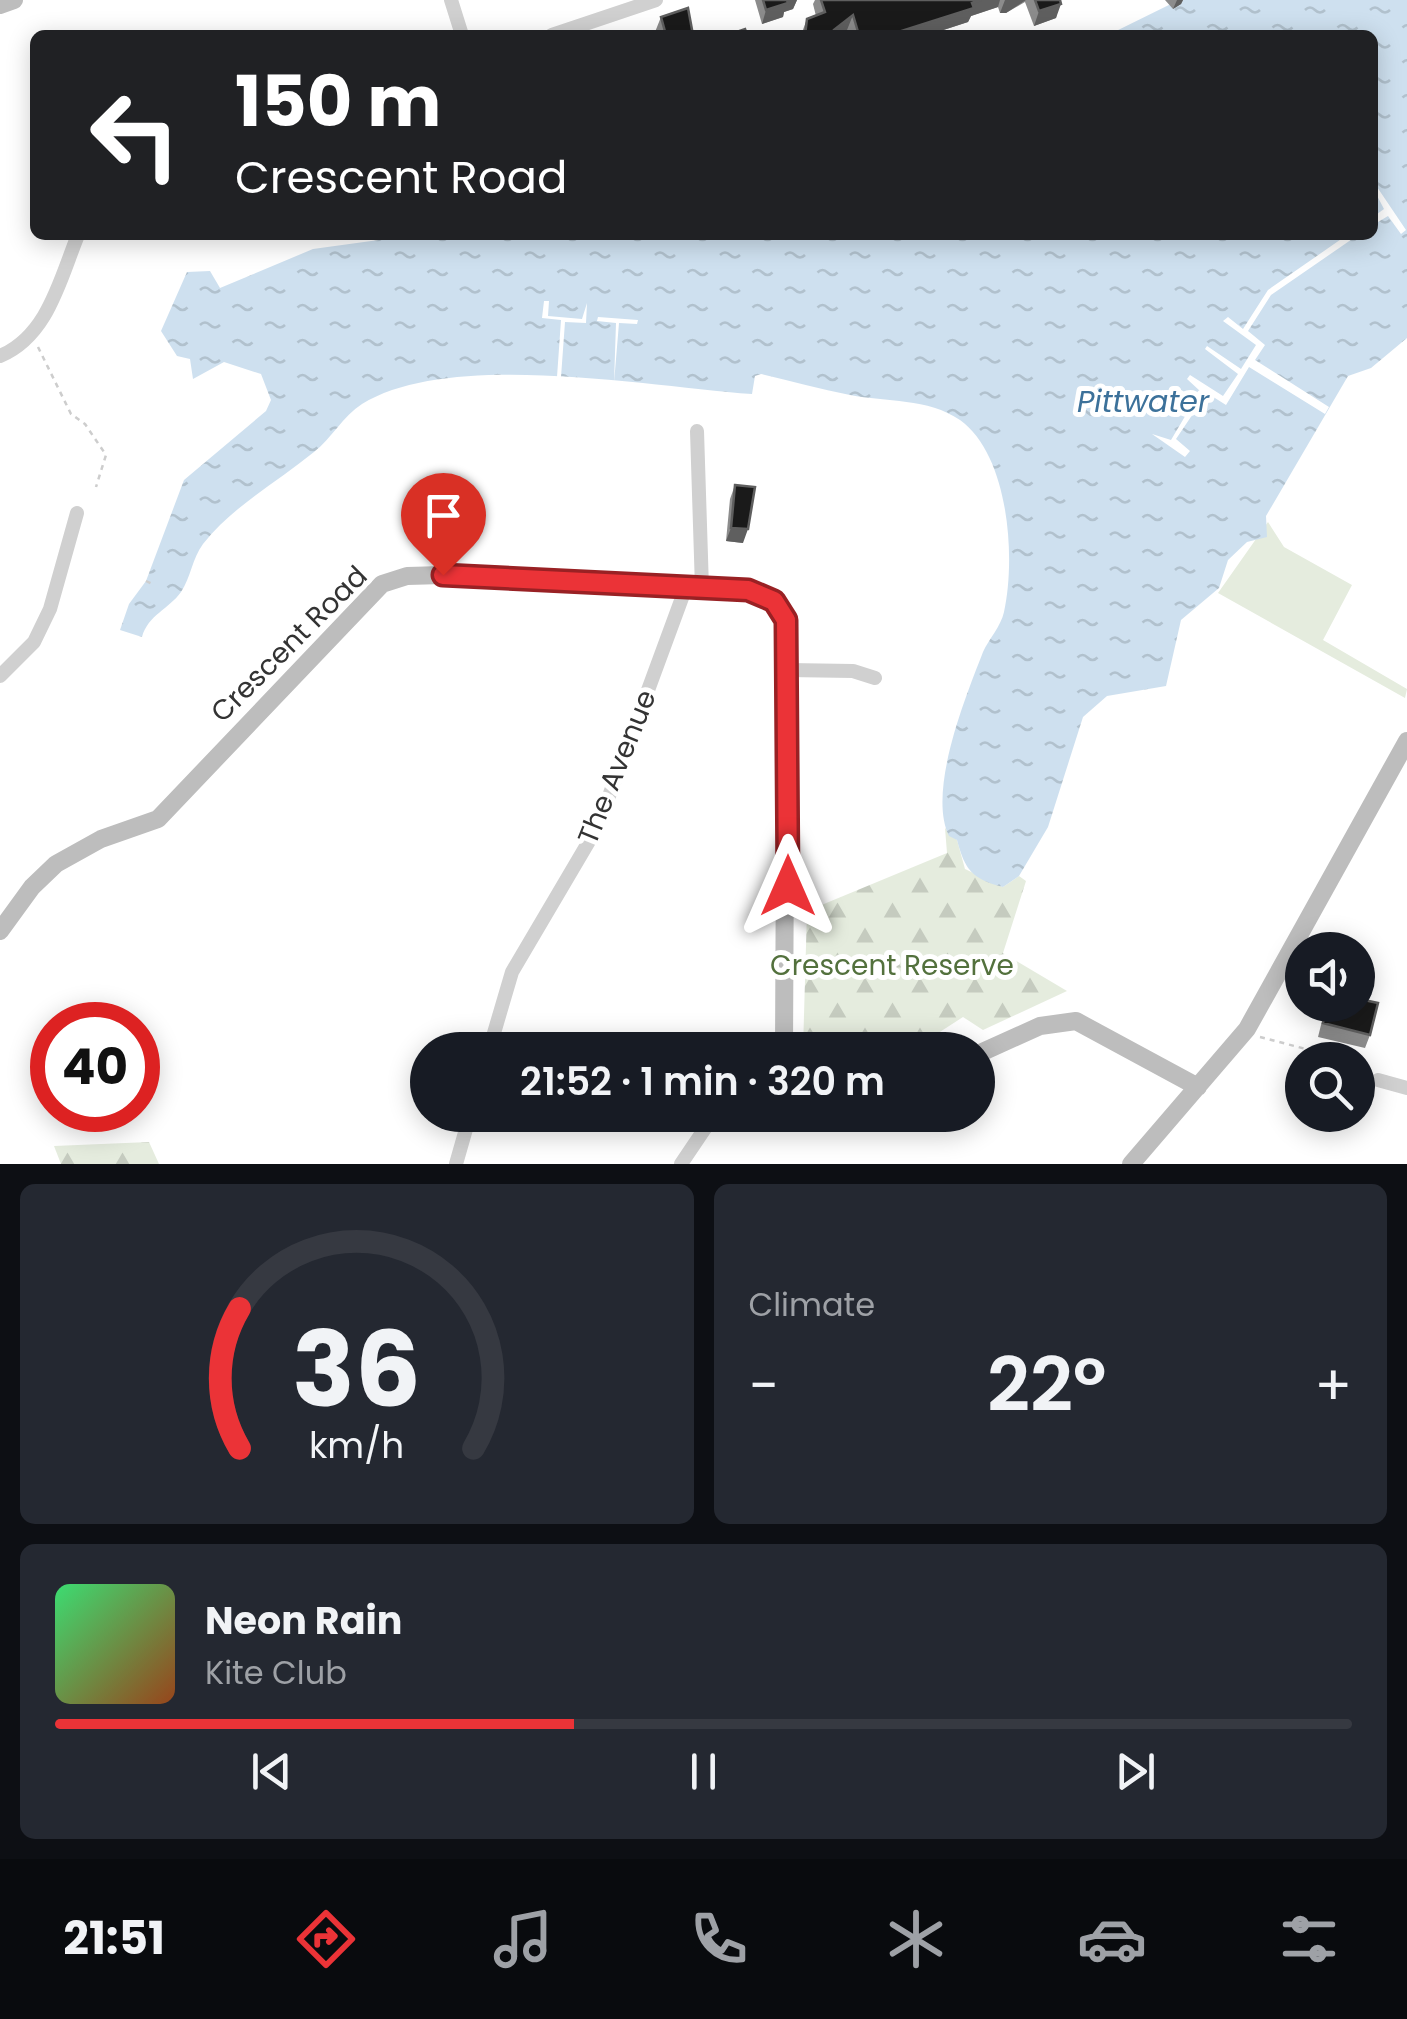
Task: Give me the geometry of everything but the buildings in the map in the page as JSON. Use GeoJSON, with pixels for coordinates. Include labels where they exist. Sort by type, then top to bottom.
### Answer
{"type":"FeatureCollection","features":[{"type":"Feature","properties":{"kind":"street"},"geometry":{"type":"LineString","coordinates":[[0,5],[14,0]]}},
{"type":"Feature","properties":{"kind":"street"},"geometry":{"type":"LineString","coordinates":[[451,0],[460,30]]}},
{"type":"Feature","properties":{"kind":"street"},"geometry":{"type":"LineString","coordinates":[[567,30],[656,0]]}},
{"type":"Feature","properties":{"kind":"street"},"geometry":{"type":"LineString","coordinates":[[0,356],[21,347],[42,322],[76,240]]}},
{"type":"Feature","properties":{"kind":"street","name":"The Avenue"},"geometry":{"type":"LineString","coordinates":[[494,1032],[512,972],[598,826],[694,588],[697,431]]}},
{"type":"Feature","properties":{"kind":"street"},"geometry":{"type":"LineString","coordinates":[[0,676],[34,642],[50,609],[77,513]]}},
{"type":"Feature","properties":{"kind":"street","name":"Crescent Road"},"geometry":{"type":"LineString","coordinates":[[0,931],[32,887],[56,864],[101,839],[158,819],[382,584],[407,576],[443,575],[748,590],[774,601],[786,620],[784,1032]]}},
{"type":"Feature","properties":{"kind":"street"},"geometry":{"type":"LineString","coordinates":[[788,670],[853,671],[875,678]]}},
{"type":"Feature","properties":{"kind":"street"},"geometry":{"type":"LineString","coordinates":[[1131,1164],[1247,1030],[1407,741]]}},
{"type":"Feature","properties":{"kind":"street"},"geometry":{"type":"LineString","coordinates":[[995,1046],[1040,1026],[1076,1021],[1198,1087]]}},
{"type":"Feature","properties":{"kind":"street"},"geometry":{"type":"LineString","coordinates":[[1378,1080],[1407,1088]]}},
{"type":"Feature","properties":{"kind":"street"},"geometry":{"type":"LineString","coordinates":[[456,1164],[465,1132]]}},
{"type":"Feature","properties":{"kind":"street"},"geometry":{"type":"LineString","coordinates":[[681,1164],[703,1132]]}},
{"type":"Feature","properties":{"kind":"path"},"geometry":{"type":"LineString","coordinates":[[37,345],[71,414],[85,424],[106,455],[96,488]]}},
{"type":"Feature","properties":{"kind":"path"},"geometry":{"type":"LineString","coordinates":[[146,581],[152,584]]}},
{"type":"Feature","properties":{"kind":"path"},"geometry":{"type":"LineString","coordinates":[[1260,1037],[1285,1044]]}},
{"type":"Feature","properties":{"kind":"green space"},"geometry":{"type":"Polygon","coordinates":[[[1268,522],[1284,547],[1352,585],[1323,640],[1407,689],[1405,698],[1218,593],[1268,522]]]}},
{"type":"Feature","properties":{"kind":"green space","name":"Crescent Reserve"},"geometry":{"type":"Polygon","coordinates":[[[945,828],[957,840],[965,869],[1003,887],[1019,876],[1026,881],[1003,953],[1067,991],[983,1030],[963,1017],[940,1032],[804,1032],[807,911],[947,853],[945,828]]]}},
{"type":"Feature","properties":{"kind":"green space"},"geometry":{"type":"Polygon","coordinates":[[[149,1142],[159,1164],[61,1164],[54,1146],[149,1142]]]}},
{"type":"Feature","properties":{"kind":"water","name":"Pittwater"},"geometry":{"type":"Polygon","coordinates":[[[1179,0],[1407,0],[1407,338],[1371,368],[1348,376],[1266,516],[1267,537],[1247,542],[1228,560],[1219,588],[1181,620],[1166,686],[1107,696],[1083,717],[1048,827],[1019,876],[1003,887],[977,877],[967,866],[957,840],[949,836],[943,817],[943,794],[959,718],[983,652],[1004,612],[1009,564],[1005,509],[999,482],[976,436],[960,420],[934,408],[850,395],[761,374],[755,376],[752,394],[552,376],[446,378],[400,387],[355,409],[314,452],[215,530],[199,550],[181,592],[149,623],[142,637],[120,630],[129,604],[146,581],[184,480],[266,411],[271,400],[261,374],[224,362],[193,379],[190,359],[177,356],[161,331],[187,272],[210,271],[220,288],[313,249],[379,240],[1378,240],[1378,30],[1118,30],[1179,0]]]}},
{"type":"Feature","properties":{"kind":"pier"},"geometry":{"type":"Polygon","coordinates":[[[1378,188],[1406,230],[1401,234],[1388,216],[1378,222],[1378,213],[1384,209],[1378,188]]]}},
{"type":"Feature","properties":{"kind":"pier"},"geometry":{"type":"Polygon","coordinates":[[[1340,240],[1351,240],[1271,295],[1248,331],[1265,345],[1255,360],[1329,407],[1325,414],[1249,367],[1226,405],[1207,393],[1176,439],[1190,451],[1185,457],[1152,434],[1171,440],[1200,391],[1187,379],[1190,375],[1223,396],[1238,374],[1205,349],[1207,346],[1241,369],[1256,345],[1223,321],[1228,317],[1243,329],[1268,290],[1340,240]]]}},
{"type":"Feature","properties":{"kind":"pier"},"geometry":{"type":"Polygon","coordinates":[[[544,301],[549,301],[548,316],[582,319],[587,303],[586,323],[565,322],[561,377],[557,377],[561,320],[542,318],[544,301]]]}},
{"type":"Feature","properties":{"kind":"pier"},"geometry":{"type":"Polygon","coordinates":[[[598,317],[638,320],[637,324],[619,323],[614,383],[616,323],[597,321],[598,317]]]}},
{"type":"Feature","properties":{"kind":"route"},"geometry":{"type":"LineString","coordinates":[[443,575],[748,590],[774,601],[786,620],[788,886]]}}]}
